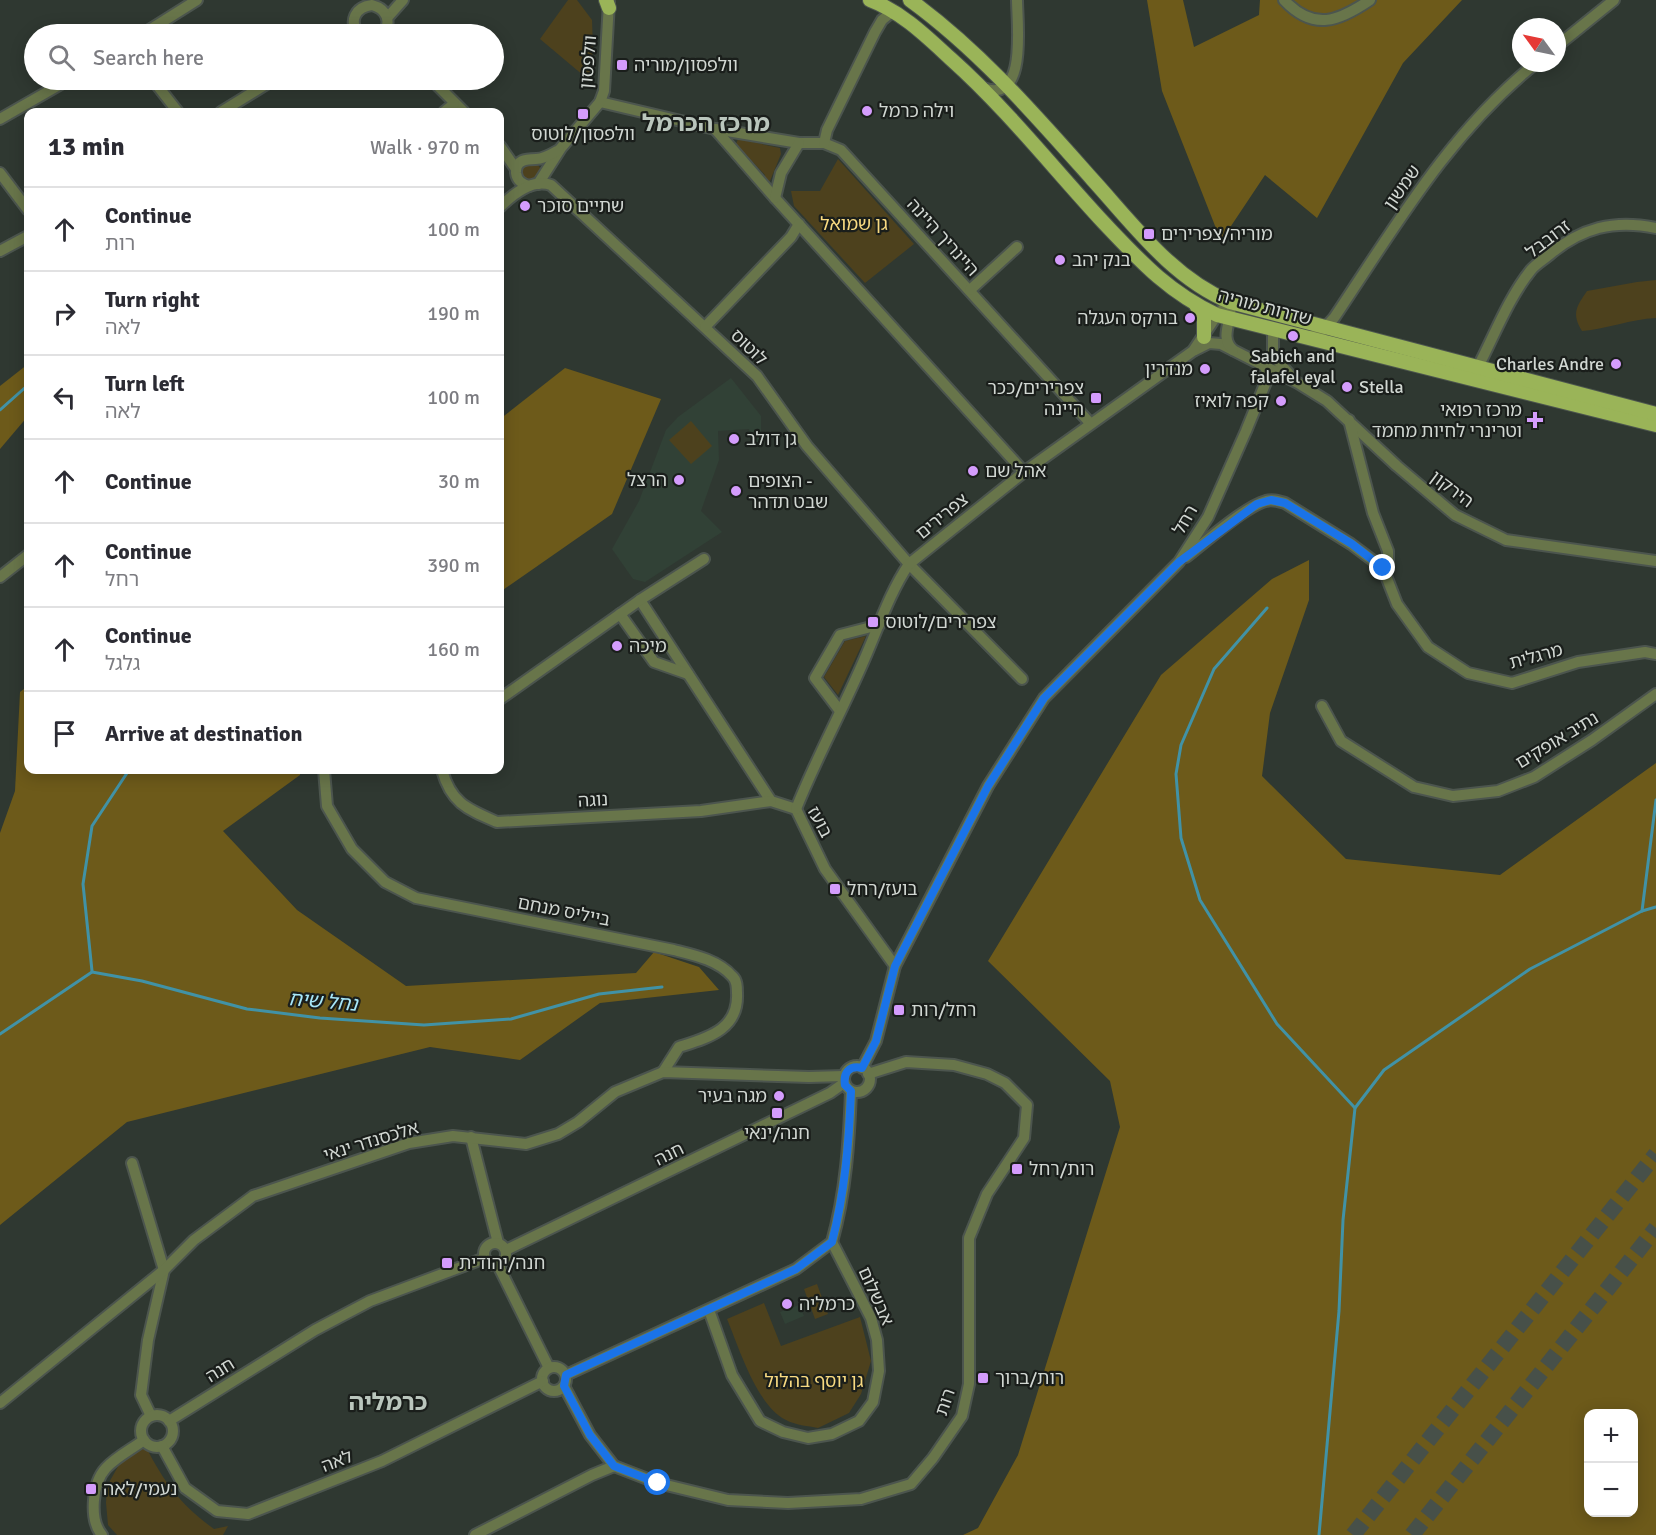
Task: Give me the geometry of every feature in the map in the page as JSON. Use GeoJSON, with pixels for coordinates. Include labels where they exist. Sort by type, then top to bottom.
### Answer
{"type":"FeatureCollection","features":[{"type":"Feature","properties":{"kind":"main road","name":"שדרות מוריה"},"geometry":{"type":"LineString","coordinates":[[870,0],[893,11],[937,45],[983,88],[1134,254],[1170,288],[1194,303],[1223,316],[1656,425]]}},
{"type":"Feature","properties":{"kind":"main road","name":"שדרות מוריה"},"geometry":{"type":"LineString","coordinates":[[910,0],[951,31],[1006,85],[1166,259],[1203,288],[1230,302],[1656,414]]}},
{"type":"Feature","properties":{"kind":"main road"},"geometry":{"type":"LineString","coordinates":[[1194,303],[1204,317],[1204,337]]}},
{"type":"Feature","properties":{"kind":"street"},"geometry":{"type":"LineString","coordinates":[[159,24],[197,0]]}},
{"type":"Feature","properties":{"kind":"street"},"geometry":{"type":"LineString","coordinates":[[351,0],[355,15],[353,24]]}},
{"type":"Feature","properties":{"kind":"street"},"geometry":{"type":"LineString","coordinates":[[390,24],[403,0]]}},
{"type":"Feature","properties":{"kind":"street"},"geometry":{"type":"LineString","coordinates":[[983,88],[995,91],[1006,85],[1015,71],[1017,0]]}},
{"type":"Feature","properties":{"kind":"street"},"geometry":{"type":"LineString","coordinates":[[1284,0],[1299,13],[1323,20],[1337,19],[1353,12],[1370,0]]}},
{"type":"Feature","properties":{"kind":"street"},"geometry":{"type":"LineString","coordinates":[[1566,39],[1614,0]]}},
{"type":"Feature","properties":{"kind":"street"},"geometry":{"type":"LineString","coordinates":[[355,15],[362,3],[378,7],[383,10],[386,24]]}},
{"type":"Feature","properties":{"kind":"street","name":"וולפסון"},"geometry":{"type":"LineString","coordinates":[[537,182],[561,148],[600,102],[604,91],[608,3]]}},
{"type":"Feature","properties":{"kind":"street"},"geometry":{"type":"LineString","coordinates":[[600,102],[715,129],[799,143],[824,143],[827,130],[875,32],[885,16],[893,11]]}},
{"type":"Feature","properties":{"kind":"street","name":"שמשון"},"geometry":{"type":"LineString","coordinates":[[1309,338],[1326,327],[1453,144],[1477,117],[1526,72]]}},
{"type":"Feature","properties":{"kind":"street"},"geometry":{"type":"LineString","coordinates":[[0,119],[51,90]]}},
{"type":"Feature","properties":{"kind":"street"},"geometry":{"type":"LineString","coordinates":[[161,90],[175,108]]}},
{"type":"Feature","properties":{"kind":"street"},"geometry":{"type":"LineString","coordinates":[[228,108],[257,90]]}},
{"type":"Feature","properties":{"kind":"street"},"geometry":{"type":"LineString","coordinates":[[441,90],[459,108]]}},
{"type":"Feature","properties":{"kind":"street"},"geometry":{"type":"LineString","coordinates":[[449,108],[454,104]]}},
{"type":"Feature","properties":{"kind":"street"},"geometry":{"type":"LineString","coordinates":[[715,129],[1024,472]]}},
{"type":"Feature","properties":{"kind":"street"},"geometry":{"type":"LineString","coordinates":[[775,198],[781,173],[799,143]]}},
{"type":"Feature","properties":{"kind":"street","name":"היינריך היינה"},"geometry":{"type":"LineString","coordinates":[[824,143],[835,147],[849,158],[1090,423]]}},
{"type":"Feature","properties":{"kind":"street"},"geometry":{"type":"LineString","coordinates":[[504,148],[543,165],[537,182],[504,203]]}},
{"type":"Feature","properties":{"kind":"street","name":"וולפסון"},"geometry":{"type":"LineString","coordinates":[[531,158],[553,154],[561,148]]}},
{"type":"Feature","properties":{"kind":"street"},"geometry":{"type":"LineString","coordinates":[[504,152],[520,182],[537,182]]}},
{"type":"Feature","properties":{"kind":"street"},"geometry":{"type":"LineString","coordinates":[[509,198],[522,160],[531,158]]}},
{"type":"Feature","properties":{"kind":"street"},"geometry":{"type":"LineString","coordinates":[[0,173],[24,205]]}},
{"type":"Feature","properties":{"kind":"street","name":"לוטוס"},"geometry":{"type":"LineString","coordinates":[[537,182],[551,185],[757,376],[807,446],[909,564],[1022,679]]}},
{"type":"Feature","properties":{"kind":"street"},"geometry":{"type":"LineString","coordinates":[[705,327],[790,237],[799,224]]}},
{"type":"Feature","properties":{"kind":"street","name":"זרובבל"},"geometry":{"type":"LineString","coordinates":[[1478,367],[1508,307],[1532,270],[1561,245],[1588,230],[1614,224],[1656,228]]}},
{"type":"Feature","properties":{"kind":"street"},"geometry":{"type":"LineString","coordinates":[[0,251],[24,238]]}},
{"type":"Feature","properties":{"kind":"street"},"geometry":{"type":"LineString","coordinates":[[970,290],[1017,247]]}},
{"type":"Feature","properties":{"kind":"street","name":"צפרירים"},"geometry":{"type":"LineString","coordinates":[[796,809],[896,584],[909,564],[1024,472],[1193,351],[1223,316],[1230,302]]}},
{"type":"Feature","properties":{"kind":"street"},"geometry":{"type":"LineString","coordinates":[[1223,316],[1227,344],[1233,350]]}},
{"type":"Feature","properties":{"kind":"street"},"geometry":{"type":"LineString","coordinates":[[1273,328],[1273,355],[1282,368],[1298,382]]}},
{"type":"Feature","properties":{"kind":"street","name":"הירקון"},"geometry":{"type":"LineString","coordinates":[[1193,351],[1214,343],[1298,382],[1327,401],[1397,466],[1455,515],[1506,540],[1656,561]]}},
{"type":"Feature","properties":{"kind":"street","name":"רחל"},"geometry":{"type":"LineString","coordinates":[[865,1071],[876,1041],[895,966],[988,786],[1044,698],[1179,562],[1208,517],[1246,431],[1268,377],[1265,366]]}},
{"type":"Feature","properties":{"kind":"street","name":"מרגלית"},"geometry":{"type":"LineString","coordinates":[[1349,420],[1373,513],[1388,551],[1388,561],[1383,568],[1397,603],[1428,647],[1468,673],[1512,683],[1578,662],[1645,652],[1656,654]]}},
{"type":"Feature","properties":{"kind":"street"},"geometry":{"type":"LineString","coordinates":[[1179,562],[1250,508],[1265,501],[1278,501],[1352,544],[1383,568]]}},
{"type":"Feature","properties":{"kind":"street"},"geometry":{"type":"LineString","coordinates":[[0,577],[24,558]]}},
{"type":"Feature","properties":{"kind":"street"},"geometry":{"type":"LineString","coordinates":[[504,696],[640,600],[704,559]]}},
{"type":"Feature","properties":{"kind":"street"},"geometry":{"type":"LineString","coordinates":[[640,600],[771,801]]}},
{"type":"Feature","properties":{"kind":"street"},"geometry":{"type":"LineString","coordinates":[[620,614],[654,662],[688,674]]}},
{"type":"Feature","properties":{"kind":"street"},"geometry":{"type":"LineString","coordinates":[[840,711],[815,678],[840,635],[879,625]]}},
{"type":"Feature","properties":{"kind":"street","name":"נתיב אופקים"},"geometry":{"type":"LineString","coordinates":[[1322,706],[1341,741],[1414,787],[1453,796],[1498,791],[1534,777],[1592,740],[1656,694]]}},
{"type":"Feature","properties":{"kind":"street","name":"בייליס מנחם"},"geometry":{"type":"LineString","coordinates":[[324,774],[327,806],[352,849],[385,882],[416,898],[696,955],[717,964],[734,977],[737,1001],[731,1021],[711,1037],[679,1047],[663,1072]]}},
{"type":"Feature","properties":{"kind":"street","name":"נוגה"},"geometry":{"type":"LineString","coordinates":[[443,774],[447,786],[466,809],[496,822],[701,811],[771,801]]}},
{"type":"Feature","properties":{"kind":"street","name":"בועז"},"geometry":{"type":"LineString","coordinates":[[771,801],[796,809],[825,869],[895,966]]}},
{"type":"Feature","properties":{"kind":"street","name":"רות"},"geometry":{"type":"LineString","coordinates":[[614,1466],[658,1483],[728,1500],[788,1503],[861,1498],[911,1484],[933,1458],[962,1416],[969,1384],[969,1238],[987,1194],[1024,1138],[1027,1106],[1005,1083],[987,1074],[954,1065],[906,1062],[865,1071]]}},
{"type":"Feature","properties":{"kind":"street"},"geometry":{"type":"LineString","coordinates":[[549,1368],[544,1374],[543,1381],[550,1390],[558,1390],[565,1380],[796,1269],[832,1242],[844,1185],[846,1072],[853,1067],[865,1071],[869,1081],[864,1090],[855,1092],[847,1084]]}},
{"type":"Feature","properties":{"kind":"street","name":"אלכסנדר ינאי"},"geometry":{"type":"LineString","coordinates":[[0,1403],[164,1270],[194,1240],[253,1196],[409,1143],[453,1136],[526,1144],[558,1134],[578,1122],[615,1092],[663,1072],[809,1077],[847,1084]]}},
{"type":"Feature","properties":{"kind":"street","name":"חנה"},"geometry":{"type":"LineString","coordinates":[[502,1246],[648,1183],[847,1084]]}},
{"type":"Feature","properties":{"kind":"street"},"geometry":{"type":"LineString","coordinates":[[471,1137],[506,1258],[498,1265]]}},
{"type":"Feature","properties":{"kind":"street"},"geometry":{"type":"LineString","coordinates":[[132,1163],[164,1270],[148,1340],[141,1395],[151,1416]]}},
{"type":"Feature","properties":{"kind":"street","name":"אבשלום"},"geometry":{"type":"LineString","coordinates":[[709,1310],[732,1375],[760,1421],[783,1432],[808,1438],[832,1434],[859,1421],[873,1402],[879,1371],[877,1340],[871,1318],[832,1242]]}},
{"type":"Feature","properties":{"kind":"street"},"geometry":{"type":"LineString","coordinates":[[498,1265],[492,1264],[485,1258],[484,1251],[488,1245],[502,1246]]}},
{"type":"Feature","properties":{"kind":"street","name":"חנה"},"geometry":{"type":"LineString","coordinates":[[169,1421],[315,1330],[370,1301],[485,1258]]}},
{"type":"Feature","properties":{"kind":"street"},"geometry":{"type":"LineString","coordinates":[[498,1265],[549,1368]]}},
{"type":"Feature","properties":{"kind":"street"},"geometry":{"type":"LineString","coordinates":[[474,1535],[592,1474],[614,1466],[590,1435],[559,1368],[549,1368]]}},
{"type":"Feature","properties":{"kind":"street","name":"לאה"},"geometry":{"type":"LineString","coordinates":[[162,1446],[185,1488],[217,1510],[248,1514],[382,1461],[543,1381]]}},
{"type":"Feature","properties":{"kind":"street"},"geometry":{"type":"LineString","coordinates":[[161,1415],[169,1421],[172,1425],[172,1435],[166,1443],[162,1446],[152,1446],[144,1440],[141,1426],[151,1416],[161,1415]]}},
{"type":"Feature","properties":{"kind":"street"},"geometry":{"type":"LineString","coordinates":[[102,1535],[94,1518],[97,1485],[105,1469],[144,1440]]}},
{"type":"Feature","properties":{"kind":"shaded area"},"geometry":{"type":"Polygon","coordinates":[[[1147,0],[1183,0],[1194,47],[1259,15],[1260,0],[1462,0],[1403,63],[1317,218],[1265,175],[1221,241],[1162,91],[1147,0]]]}},
{"type":"Feature","properties":{"kind":"shaded area"},"geometry":{"type":"Polygon","coordinates":[[[24,367],[24,421],[0,449],[0,386],[24,367]]]}},
{"type":"Feature","properties":{"kind":"shaded area"},"geometry":{"type":"Polygon","coordinates":[[[565,368],[661,399],[612,514],[504,589],[504,416],[565,368]]]}},
{"type":"Feature","properties":{"kind":"shaded area","name":"הרצל"},"geometry":{"type":"Polygon","coordinates":[[[731,378],[761,416],[761,444],[753,447],[749,429],[718,431],[719,460],[701,511],[722,532],[645,582],[633,579],[612,549],[639,501],[666,430],[678,417],[731,378]]]}},
{"type":"Feature","properties":{"kind":"shaded area"},"geometry":{"type":"Polygon","coordinates":[[[1309,560],[1309,600],[1270,713],[1262,776],[1346,859],[1500,875],[1656,763],[1656,1535],[963,1535],[978,1528],[1018,1455],[1120,1127],[1110,1081],[988,961],[1161,675],[1272,579],[1309,560]]]}},
{"type":"Feature","properties":{"kind":"shaded area"},"geometry":{"type":"Polygon","coordinates":[[[24,689],[24,774],[300,774],[223,831],[297,910],[406,986],[636,973],[654,952],[699,967],[719,990],[600,1003],[520,1060],[430,1047],[127,1122],[0,1225],[0,833],[15,791],[20,692],[24,689]]]}},
{"type":"Feature","properties":{"kind":"shaded area"},"geometry":{"type":"Polygon","coordinates":[[[799,1305],[804,1316],[785,1324],[780,1312],[799,1305]]]}},
{"type":"Feature","properties":{"kind":"green space"},"geometry":{"type":"Polygon","coordinates":[[[568,0],[577,0],[592,20],[593,48],[590,81],[540,39],[568,0]]]}},
{"type":"Feature","properties":{"kind":"green space"},"geometry":{"type":"Polygon","coordinates":[[[738,139],[780,148],[781,154],[770,181],[764,179],[765,175],[736,144],[738,139]]]}},
{"type":"Feature","properties":{"kind":"green space","name":"גן שמואל"},"geometry":{"type":"Polygon","coordinates":[[[838,159],[914,244],[865,283],[794,206],[791,191],[820,191],[838,159]]]}},
{"type":"Feature","properties":{"kind":"green space"},"geometry":{"type":"Polygon","coordinates":[[[531,162],[538,165],[541,172],[538,179],[531,182],[524,179],[521,172],[524,165],[531,162]]]}},
{"type":"Feature","properties":{"kind":"green space"},"geometry":{"type":"Polygon","coordinates":[[[1656,280],[1656,318],[1582,331],[1576,314],[1580,301],[1587,291],[1656,280]]]}},
{"type":"Feature","properties":{"kind":"green space"},"geometry":{"type":"Polygon","coordinates":[[[691,421],[712,446],[691,464],[669,440],[691,421]]]}},
{"type":"Feature","properties":{"kind":"green space"},"geometry":{"type":"Polygon","coordinates":[[[866,636],[838,695],[824,677],[845,641],[866,636]]]}},
{"type":"Feature","properties":{"kind":"green space"},"geometry":{"type":"Polygon","coordinates":[[[817,1284],[828,1314],[815,1319],[804,1289],[817,1284]]]}},
{"type":"Feature","properties":{"kind":"green space","name":"גן יוסף בהלול"},"geometry":{"type":"Polygon","coordinates":[[[764,1303],[781,1346],[860,1317],[871,1361],[861,1394],[849,1413],[818,1428],[786,1420],[766,1402],[750,1375],[727,1319],[764,1303]]]}},
{"type":"Feature","properties":{"kind":"green space"},"geometry":{"type":"Polygon","coordinates":[[[146,1447],[167,1483],[192,1511],[214,1529],[228,1526],[223,1535],[117,1535],[108,1525],[107,1486],[120,1463],[146,1447]]]}},
{"type":"Feature","properties":{"kind":"waterway"},"geometry":{"type":"LineString","coordinates":[[0,410],[24,389]]}},
{"type":"Feature","properties":{"kind":"waterway"},"geometry":{"type":"LineString","coordinates":[[1267,608],[1214,669],[1181,745],[1176,774],[1181,838],[1200,900],[1277,1024],[1355,1108]]}},
{"type":"Feature","properties":{"kind":"waterway"},"geometry":{"type":"LineString","coordinates":[[92,971],[83,884],[92,826],[126,774]]}},
{"type":"Feature","properties":{"kind":"waterway"},"geometry":{"type":"LineString","coordinates":[[1642,911],[1656,800]]}},
{"type":"Feature","properties":{"kind":"waterway"},"geometry":{"type":"LineString","coordinates":[[1319,1535],[1339,1311],[1343,1220],[1355,1108],[1384,1070],[1530,969],[1642,911],[1656,907]]}},
{"type":"Feature","properties":{"kind":"waterway","name":"נחל שיח"},"geometry":{"type":"LineString","coordinates":[[0,1034],[92,972],[142,981],[247,1009],[320,1018],[424,1025],[511,1019],[599,994],[662,987]]}},
{"type":"Feature","properties":{"kind":"tunnel"},"geometry":{"type":"LineString","coordinates":[[1353,1535],[1656,1154]]}},
{"type":"Feature","properties":{"kind":"tunnel"},"geometry":{"type":"LineString","coordinates":[[1412,1535],[1656,1228]]}},
{"type":"Feature","properties":{"kind":"place","name":"וולפסון/מוריה"},"geometry":{"type":"Point","coordinates":[622,65]}},
{"type":"Feature","properties":{"kind":"place","name":"וילה כרמל"},"geometry":{"type":"Point","coordinates":[867,111]}},
{"type":"Feature","properties":{"kind":"place","name":"וולפסון/לוטוס"},"geometry":{"type":"Point","coordinates":[583,114]}},
{"type":"Feature","properties":{"kind":"place","name":"שתיים סוכר"},"geometry":{"type":"Point","coordinates":[525,206]}},
{"type":"Feature","properties":{"kind":"place","name":"מוריה/צפרירים"},"geometry":{"type":"Point","coordinates":[1149,234]}},
{"type":"Feature","properties":{"kind":"place","name":"בנק יהב"},"geometry":{"type":"Point","coordinates":[1060,260]}},
{"type":"Feature","properties":{"kind":"place","name":"בורקס העגלה"},"geometry":{"type":"Point","coordinates":[1190,318]}},
{"type":"Feature","properties":{"kind":"place","name":"Sabich and falafel eyal"},"geometry":{"type":"Point","coordinates":[1293,336]}},
{"type":"Feature","properties":{"kind":"place","name":"Charles Andre"},"geometry":{"type":"Point","coordinates":[1616,364]}},
{"type":"Feature","properties":{"kind":"place","name":"מנדרין"},"geometry":{"type":"Point","coordinates":[1205,369]}},
{"type":"Feature","properties":{"kind":"place","name":"Stella"},"geometry":{"type":"Point","coordinates":[1347,387]}},
{"type":"Feature","properties":{"kind":"place","name":"צפרירים/ככר היינה"},"geometry":{"type":"Point","coordinates":[1096,398]}},
{"type":"Feature","properties":{"kind":"place","name":"קפה לואיז"},"geometry":{"type":"Point","coordinates":[1281,401]}},
{"type":"Feature","properties":{"kind":"place","name":"מרכז רפואי וטרינרי לחיות מחמד"},"geometry":{"type":"Point","coordinates":[1535,420]}},
{"type":"Feature","properties":{"kind":"place","name":"גן דולב"},"geometry":{"type":"Point","coordinates":[734,439]}},
{"type":"Feature","properties":{"kind":"place","name":"אהל שם"},"geometry":{"type":"Point","coordinates":[973,471]}},
{"type":"Feature","properties":{"kind":"place","name":"הרצל"},"geometry":{"type":"Point","coordinates":[679,480]}},
{"type":"Feature","properties":{"kind":"place","name":"הצופים - שבט תדהר"},"geometry":{"type":"Point","coordinates":[736,491]}},
{"type":"Feature","properties":{"kind":"place","name":"צפרירים/לוטוס"},"geometry":{"type":"Point","coordinates":[873,622]}},
{"type":"Feature","properties":{"kind":"place","name":"מיכה"},"geometry":{"type":"Point","coordinates":[617,646]}},
{"type":"Feature","properties":{"kind":"place","name":"בועז/רחל"},"geometry":{"type":"Point","coordinates":[835,889]}},
{"type":"Feature","properties":{"kind":"place","name":"רחל/רות"},"geometry":{"type":"Point","coordinates":[899,1010]}},
{"type":"Feature","properties":{"kind":"place","name":"מגה בעיר"},"geometry":{"type":"Point","coordinates":[779,1096]}},
{"type":"Feature","properties":{"kind":"place","name":"חנה/ינאי"},"geometry":{"type":"Point","coordinates":[777,1113]}},
{"type":"Feature","properties":{"kind":"place","name":"רות/רחל"},"geometry":{"type":"Point","coordinates":[1017,1169]}},
{"type":"Feature","properties":{"kind":"place","name":"חנה/יהודית"},"geometry":{"type":"Point","coordinates":[447,1263]}},
{"type":"Feature","properties":{"kind":"place","name":"כרמליה"},"geometry":{"type":"Point","coordinates":[787,1304]}},
{"type":"Feature","properties":{"kind":"place","name":"רות/ברוך"},"geometry":{"type":"Point","coordinates":[983,1378]}},
{"type":"Feature","properties":{"kind":"place","name":"נעמי/לאה"},"geometry":{"type":"Point","coordinates":[91,1489]}},
{"type":"Feature","properties":{"kind":"district","name":"מרכז הכרמל"},"geometry":{"type":"Point","coordinates":[706,123]}},
{"type":"Feature","properties":{"kind":"district","name":"כרמליה"},"geometry":{"type":"Point","coordinates":[388,1402]}},
{"type":"Feature","properties":{"kind":"route"},"geometry":{"type":"LineString","coordinates":[[658,1483],[614,1466],[590,1435],[564,1386],[566,1375],[796,1269],[832,1242],[843,1196],[848,1150],[851,1091],[845,1085],[844,1076],[853,1067],[862,1068],[876,1041],[895,966],[988,786],[1044,698],[1179,562],[1257,504],[1271,500],[1285,503],[1352,544],[1383,568]]}}]}
